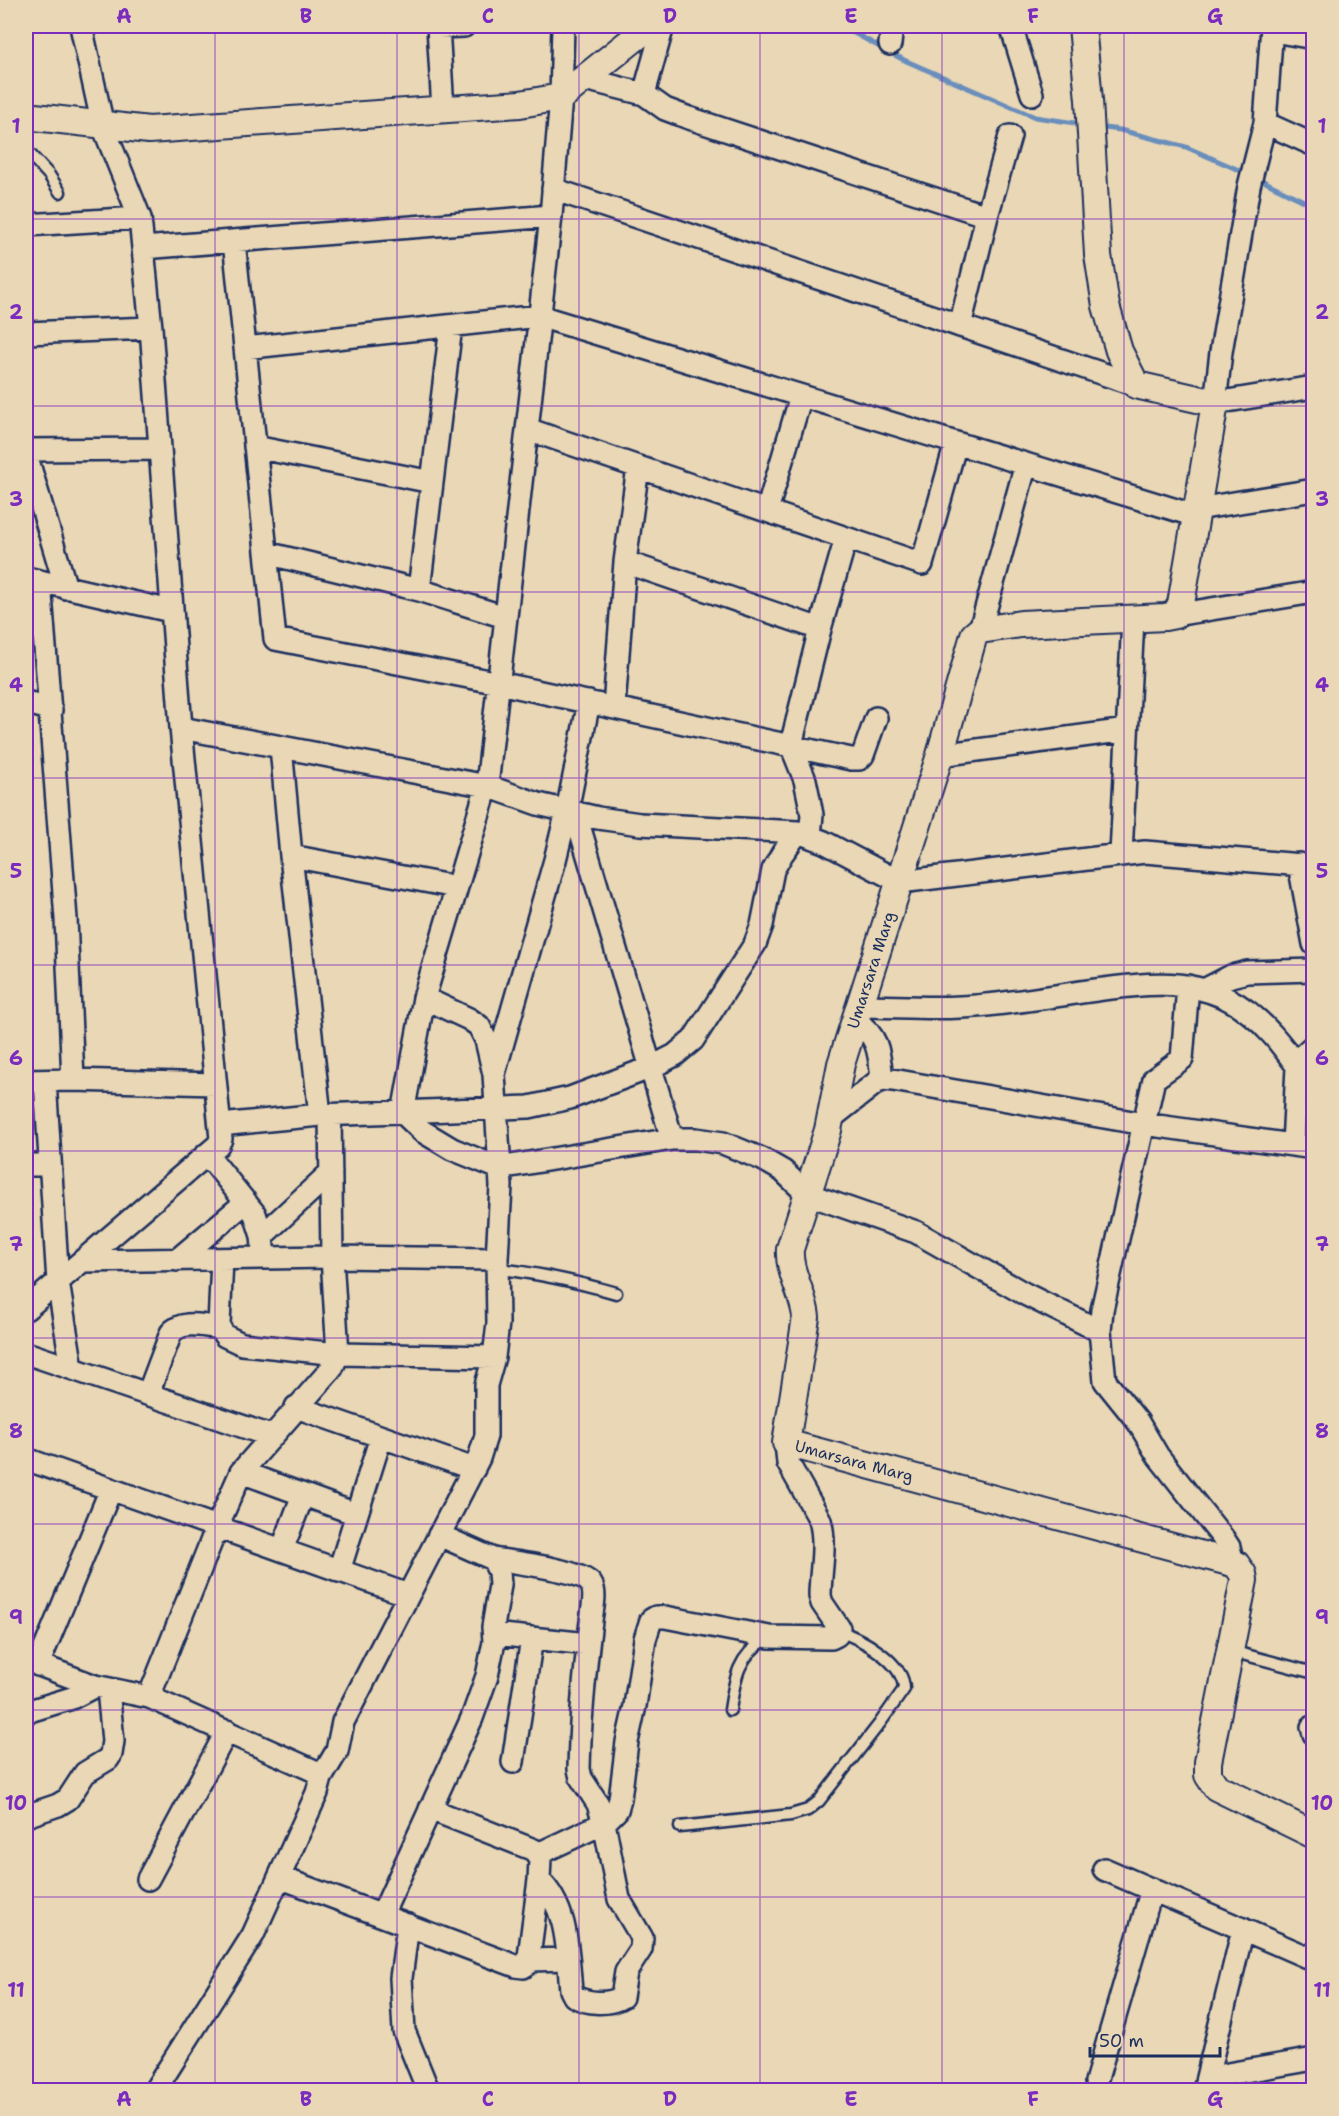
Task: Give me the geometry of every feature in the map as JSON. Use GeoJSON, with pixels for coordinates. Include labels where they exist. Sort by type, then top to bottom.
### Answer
{"type":"FeatureCollection","features":[{"type":"Feature","properties":{"kind":"street"},"geometry":{"type":"LineString","coordinates":[[26,1309],[218,1145],[220,1139],[181,728],[151,328],[140,218],[103,126],[85,26]]}},
{"type":"Feature","properties":{"kind":"street"},"geometry":{"type":"LineString","coordinates":[[443,110],[438,26],[464,26]]}},
{"type":"Feature","properties":{"kind":"street"},"geometry":{"type":"LineString","coordinates":[[403,1113],[424,999],[487,786],[551,216],[561,97],[563,26]]}},
{"type":"Feature","properties":{"kind":"street"},"geometry":{"type":"LineString","coordinates":[[26,116],[149,130],[520,104],[561,97],[650,26]]}},
{"type":"Feature","properties":{"kind":"street"},"geometry":{"type":"LineString","coordinates":[[644,94],[663,26]]}},
{"type":"Feature","properties":{"kind":"street"},"geometry":{"type":"LineString","coordinates":[[1011,26],[1032,94]]}},
{"type":"Feature","properties":{"kind":"street"},"geometry":{"type":"LineString","coordinates":[[1082,26],[1089,100],[1098,255],[1106,306],[1119,351],[1136,385]]}},
{"type":"Feature","properties":{"kind":"street"},"geometry":{"type":"LineString","coordinates":[[1175,615],[1181,604],[1247,198],[1265,123],[1272,28],[1314,38]]}},
{"type":"Feature","properties":{"kind":"street"},"geometry":{"type":"LineString","coordinates":[[585,79],[644,94],[664,109],[689,118],[987,216]]}},
{"type":"Feature","properties":{"kind":"street"},"geometry":{"type":"LineString","coordinates":[[1265,123],[1314,145]]}},
{"type":"Feature","properties":{"kind":"street"},"geometry":{"type":"LineString","coordinates":[[960,326],[987,216],[1010,136]]}},
{"type":"Feature","properties":{"kind":"street"},"geometry":{"type":"LineString","coordinates":[[553,189],[1136,385],[1215,403],[1314,387]]}},
{"type":"Feature","properties":{"kind":"street"},"geometry":{"type":"LineString","coordinates":[[143,248],[551,216]]}},
{"type":"Feature","properties":{"kind":"street"},"geometry":{"type":"LineString","coordinates":[[26,225],[140,218]]}},
{"type":"Feature","properties":{"kind":"street"},"geometry":{"type":"LineString","coordinates":[[234,242],[275,639],[499,683],[851,759],[859,759],[863,754],[876,718]]}},
{"type":"Feature","properties":{"kind":"street"},"geometry":{"type":"LineString","coordinates":[[245,348],[539,316],[1026,464],[1196,513],[1314,490]]}},
{"type":"Feature","properties":{"kind":"street"},"geometry":{"type":"LineString","coordinates":[[419,590],[451,326]]}},
{"type":"Feature","properties":{"kind":"street"},"geometry":{"type":"LineString","coordinates":[[26,333],[151,328]]}},
{"type":"Feature","properties":{"kind":"street"},"geometry":{"type":"LineString","coordinates":[[767,511],[801,396]]}},
{"type":"Feature","properties":{"kind":"street"},"geometry":{"type":"LineString","coordinates":[[526,429],[922,564],[957,443]]}},
{"type":"Feature","properties":{"kind":"street"},"geometry":{"type":"LineString","coordinates":[[255,447],[432,482]]}},
{"type":"Feature","properties":{"kind":"street"},"geometry":{"type":"LineString","coordinates":[[66,588],[26,452],[160,449]]}},
{"type":"Feature","properties":{"kind":"street"},"geometry":{"type":"LineString","coordinates":[[1026,464],[980,630],[1021,624],[1165,617],[1314,592]]}},
{"type":"Feature","properties":{"kind":"street"},"geometry":{"type":"LineString","coordinates":[[614,707],[625,562],[638,467]]}},
{"type":"Feature","properties":{"kind":"street"},"geometry":{"type":"LineString","coordinates":[[220,1125],[325,1115],[529,1107],[570,1098],[652,1067],[675,1055],[693,1040],[755,944],[762,925],[773,870],[782,854],[804,834],[812,815],[805,780],[791,745],[846,538]]}},
{"type":"Feature","properties":{"kind":"street"},"geometry":{"type":"LineString","coordinates":[[266,554],[419,590],[505,616]]}},
{"type":"Feature","properties":{"kind":"street"},"geometry":{"type":"LineString","coordinates":[[625,562],[820,629]]}},
{"type":"Feature","properties":{"kind":"street"},"geometry":{"type":"LineString","coordinates":[[73,1080],[66,919],[51,710],[33,580],[171,611]]}},
{"type":"Feature","properties":{"kind":"street"},"geometry":{"type":"LineString","coordinates":[[1121,854],[1133,619]]}},
{"type":"Feature","properties":{"kind":"street","name":"Umarsara Marg"},"geometry":{"type":"LineString","coordinates":[[980,630],[974,635],[940,755],[838,1077],[830,1119],[789,1256],[805,1305],[806,1317],[786,1443],[1233,1563]]}},
{"type":"Feature","properties":{"kind":"street"},"geometry":{"type":"LineString","coordinates":[[26,702],[51,710]]}},
{"type":"Feature","properties":{"kind":"street"},"geometry":{"type":"LineString","coordinates":[[494,1074],[573,812],[589,702]]}},
{"type":"Feature","properties":{"kind":"street"},"geometry":{"type":"LineString","coordinates":[[181,728],[487,786],[538,804],[640,824],[804,834],[900,882],[1145,852],[1306,865],[1314,944]]}},
{"type":"Feature","properties":{"kind":"street"},"geometry":{"type":"LineString","coordinates":[[940,755],[1127,730]]}},
{"type":"Feature","properties":{"kind":"street"},"geometry":{"type":"LineString","coordinates":[[149,1697],[241,1472],[332,1368],[338,1354],[332,1257],[331,1172],[291,856],[281,747]]}},
{"type":"Feature","properties":{"kind":"street"},"geometry":{"type":"LineString","coordinates":[[573,812],[578,822],[672,1139]]}},
{"type":"Feature","properties":{"kind":"street"},"geometry":{"type":"LineString","coordinates":[[291,856],[456,887]]}},
{"type":"Feature","properties":{"kind":"street"},"geometry":{"type":"LineString","coordinates":[[1196,988],[1247,972],[1314,970]]}},
{"type":"Feature","properties":{"kind":"street"},"geometry":{"type":"LineString","coordinates":[[882,1079],[879,1051],[874,1038],[858,1013],[961,1007],[1145,984],[1196,988],[1227,999],[1266,1027],[1314,1090]]}},
{"type":"Feature","properties":{"kind":"street"},"geometry":{"type":"LineString","coordinates":[[1196,988],[1182,1059],[1154,1078],[1101,1310],[1100,1331],[1105,1381],[1138,1422],[1158,1456],[1223,1538],[1231,1553],[1233,1563],[1240,1569],[1244,1580],[1207,1768],[1211,1782],[1216,1787],[1314,1835]]}},
{"type":"Feature","properties":{"kind":"street"},"geometry":{"type":"LineString","coordinates":[[155,2091],[254,1935],[317,1793],[321,1778],[337,1751],[343,1722],[474,1469],[486,1436],[486,1385],[494,1357],[498,1323],[501,1186],[494,1074],[486,1040],[479,1026],[469,1019],[424,999]]}},
{"type":"Feature","properties":{"kind":"street"},"geometry":{"type":"LineString","coordinates":[[830,1119],[882,1079],[1144,1124],[1303,1147],[1297,1067],[1303,1054],[1314,1045]]}},
{"type":"Feature","properties":{"kind":"street"},"geometry":{"type":"LineString","coordinates":[[72,1368],[54,1285],[50,1165],[35,1081],[215,1084]]}},
{"type":"Feature","properties":{"kind":"street"},"geometry":{"type":"LineString","coordinates":[[403,1113],[422,1131],[452,1149],[499,1168],[672,1139],[696,1139],[723,1143],[762,1159],[783,1171],[807,1194],[916,1232],[1025,1294],[1100,1331]]}},
{"type":"Feature","properties":{"kind":"street"},"geometry":{"type":"LineString","coordinates":[[207,1154],[255,1214],[262,1236],[264,1258]]}},
{"type":"Feature","properties":{"kind":"street"},"geometry":{"type":"LineString","coordinates":[[26,1166],[50,1165]]}},
{"type":"Feature","properties":{"kind":"street"},"geometry":{"type":"LineString","coordinates":[[262,1236],[331,1172]]}},
{"type":"Feature","properties":{"kind":"street"},"geometry":{"type":"LineString","coordinates":[[177,1260],[246,1202]]}},
{"type":"Feature","properties":{"kind":"street"},"geometry":{"type":"LineString","coordinates":[[83,1261],[332,1257],[498,1264]]}},
{"type":"Feature","properties":{"kind":"street"},"geometry":{"type":"LineString","coordinates":[[222,1259],[218,1326],[225,1336],[242,1344],[338,1354],[494,1357]]}},
{"type":"Feature","properties":{"kind":"street"},"geometry":{"type":"LineString","coordinates":[[26,1288],[54,1285]]}},
{"type":"Feature","properties":{"kind":"street"},"geometry":{"type":"LineString","coordinates":[[148,1394],[171,1333],[175,1328],[184,1325],[218,1326]]}},
{"type":"Feature","properties":{"kind":"street"},"geometry":{"type":"LineString","coordinates":[[26,1353],[271,1436]]}},
{"type":"Feature","properties":{"kind":"street"},"geometry":{"type":"LineString","coordinates":[[296,1407],[474,1469]]}},
{"type":"Feature","properties":{"kind":"street"},"geometry":{"type":"LineString","coordinates":[[339,1571],[381,1437]]}},
{"type":"Feature","properties":{"kind":"street"},"geometry":{"type":"LineString","coordinates":[[538,1854],[604,1823],[617,1810],[629,1728],[635,1706],[645,1639],[651,1620],[656,1617],[665,1617],[769,1637],[831,1638],[838,1631],[836,1622],[822,1603],[820,1596],[824,1540],[820,1520],[788,1463],[786,1443]]}},
{"type":"Feature","properties":{"kind":"street"},"geometry":{"type":"LineString","coordinates":[[26,1459],[408,1595]]}},
{"type":"Feature","properties":{"kind":"street"},"geometry":{"type":"LineString","coordinates":[[241,1472],[356,1514]]}},
{"type":"Feature","properties":{"kind":"street"},"geometry":{"type":"LineString","coordinates":[[111,1489],[32,1663],[101,1687],[149,1697],[317,1772],[321,1778]]}},
{"type":"Feature","properties":{"kind":"street"},"geometry":{"type":"LineString","coordinates":[[282,1550],[303,1495]]}},
{"type":"Feature","properties":{"kind":"street"},"geometry":{"type":"LineString","coordinates":[[439,1535],[494,1559],[569,1572],[585,1578],[592,1584],[594,1594],[579,1769],[581,1778],[598,1804],[604,1823],[619,1899],[643,1943],[628,1966],[622,1997],[616,2001],[590,2002],[574,1996],[571,1990],[559,1907],[549,1890],[539,1880]]}},
{"type":"Feature","properties":{"kind":"street"},"geometry":{"type":"LineString","coordinates":[[382,1915],[482,1692],[487,1676],[500,1585],[499,1572],[494,1559]]}},
{"type":"Feature","properties":{"kind":"street"},"geometry":{"type":"LineString","coordinates":[[494,1634],[588,1644]]}},
{"type":"Feature","properties":{"kind":"street"},"geometry":{"type":"LineString","coordinates":[[513,1762],[532,1638]]}},
{"type":"Feature","properties":{"kind":"street"},"geometry":{"type":"LineString","coordinates":[[26,1712],[101,1687]]}},
{"type":"Feature","properties":{"kind":"street"},"geometry":{"type":"LineString","coordinates":[[26,1816],[58,1805],[68,1798],[85,1773],[111,1754],[113,1741],[101,1687]]}},
{"type":"Feature","properties":{"kind":"street"},"geometry":{"type":"LineString","coordinates":[[148,1879],[227,1731]]}},
{"type":"Feature","properties":{"kind":"street"},"geometry":{"type":"LineString","coordinates":[[279,1877],[516,1966],[523,1967],[528,1964],[539,1880],[540,1859],[538,1854],[534,1850],[430,1809]]}},
{"type":"Feature","properties":{"kind":"street"},"geometry":{"type":"LineString","coordinates":[[1104,1869],[1314,1960]]}},
{"type":"Feature","properties":{"kind":"street"},"geometry":{"type":"LineString","coordinates":[[1096,2082],[1152,1889]]}},
{"type":"Feature","properties":{"kind":"street"},"geometry":{"type":"LineString","coordinates":[[408,1925],[401,1978],[404,2031],[428,2091]]}},
{"type":"Feature","properties":{"kind":"street"},"geometry":{"type":"LineString","coordinates":[[1243,1929],[1210,2083],[1314,2059]]}},
{"type":"Feature","properties":{"kind":"street"},"geometry":{"type":"LineString","coordinates":[[530,1960],[567,1959]]}},
{"type":"Feature","properties":{"kind":"lane"},"geometry":{"type":"LineString","coordinates":[[26,150],[49,175],[60,192]]}},
{"type":"Feature","properties":{"kind":"lane"},"geometry":{"type":"LineString","coordinates":[[498,1264],[567,1279],[616,1293]]}},
{"type":"Feature","properties":{"kind":"lane"},"geometry":{"type":"LineString","coordinates":[[680,1827],[791,1815],[808,1810],[819,1801],[880,1724],[904,1689],[900,1674],[879,1652],[860,1639],[838,1631]]}},
{"type":"Feature","properties":{"kind":"lane"},"geometry":{"type":"LineString","coordinates":[[730,1710],[739,1668],[754,1646],[769,1637]]}},
{"type":"Feature","properties":{"kind":"lane"},"geometry":{"type":"LineString","coordinates":[[1230,1651],[1314,1673]]}},
{"type":"Feature","properties":{"kind":"waterway"},"geometry":{"type":"LineString","coordinates":[[841,26],[904,60],[1035,117],[1082,124]]}},
{"type":"Feature","properties":{"kind":"waterway"},"geometry":{"type":"LineString","coordinates":[[1097,127],[1120,130],[1186,147],[1248,174]]}},
{"type":"Feature","properties":{"kind":"waterway"},"geometry":{"type":"LineString","coordinates":[[1257,178],[1314,206]]}}]}
